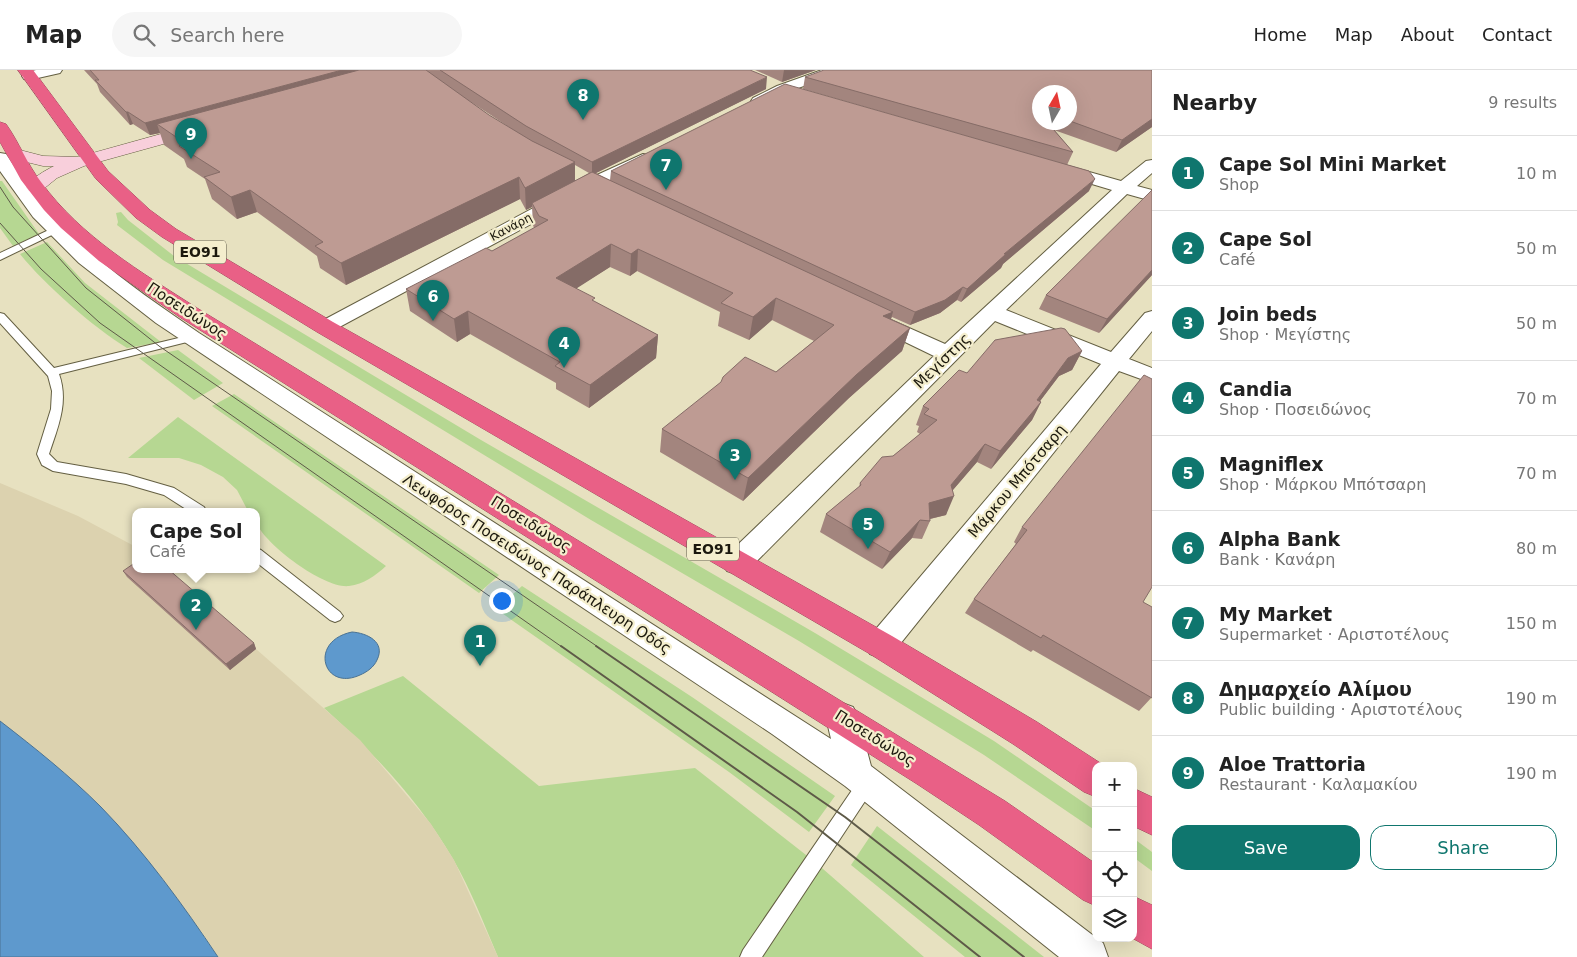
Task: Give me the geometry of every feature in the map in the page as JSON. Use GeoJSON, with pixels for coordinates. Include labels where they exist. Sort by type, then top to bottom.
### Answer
{"type":"FeatureCollection","features":[{"type":"Feature","properties":{"kind":"highway","name":"ΕΟ91"},"geometry":{"type":"LineString","coordinates":[[27,73],[102,175],[168,233],[325,327],[882,645],[1025,733],[1092,777]]}},
{"type":"Feature","properties":{"kind":"highway","name":"Ποσειδώνος"},"geometry":{"type":"LineString","coordinates":[[0,127],[8,156],[35,187],[57,224],[190,313],[842,717],[992,813],[1092,884]]}},
{"type":"Feature","properties":{"kind":"highway"},"geometry":{"type":"LineString","coordinates":[[1136,807],[1152,817]]}},
{"type":"Feature","properties":{"kind":"highway"},"geometry":{"type":"LineString","coordinates":[[1137,918],[1152,930]]}},
{"type":"Feature","properties":{"kind":"main road"},"geometry":{"type":"LineString","coordinates":[[35,187],[57,171],[89,159],[214,124]]}},
{"type":"Feature","properties":{"kind":"main road"},"geometry":{"type":"LineString","coordinates":[[8,156],[51,162],[89,159]]}},
{"type":"Feature","properties":{"kind":"street"},"geometry":{"type":"LineString","coordinates":[[27,73],[55,70]]}},
{"type":"Feature","properties":{"kind":"street"},"geometry":{"type":"LineString","coordinates":[[743,109],[782,89],[835,70]]}},
{"type":"Feature","properties":{"kind":"street"},"geometry":{"type":"LineString","coordinates":[[766,82],[782,89],[812,97]]}},
{"type":"Feature","properties":{"kind":"street","name":"Κανάρη"},"geometry":{"type":"LineString","coordinates":[[325,327],[592,184],[660,151]]}},
{"type":"Feature","properties":{"kind":"street","name":"Λεωφόρος Ποσειδώνος Παράπλευρη Οδός"},"geometry":{"type":"LineString","coordinates":[[8,156],[10,175],[57,224],[98,271],[191,338],[783,724],[862,779],[1089,957]]}},
{"type":"Feature","properties":{"kind":"street"},"geometry":{"type":"LineString","coordinates":[[1046,164],[1152,196]]}},
{"type":"Feature","properties":{"kind":"street","name":"Μεγίστης"},"geometry":{"type":"LineString","coordinates":[[737,563],[948,354],[1124,188],[1152,165]]}},
{"type":"Feature","properties":{"kind":"street"},"geometry":{"type":"LineString","coordinates":[[574,175],[609,193]]}},
{"type":"Feature","properties":{"kind":"street"},"geometry":{"type":"LineString","coordinates":[[859,312],[948,354]]}},
{"type":"Feature","properties":{"kind":"street"},"geometry":{"type":"LineString","coordinates":[[992,312],[1152,376]]}},
{"type":"Feature","properties":{"kind":"street","name":"Μάρκου Μπότσαρη"},"geometry":{"type":"LineString","coordinates":[[882,645],[1152,317]]}},
{"type":"Feature","properties":{"kind":"street"},"geometry":{"type":"LineString","coordinates":[[842,717],[862,779]]}},
{"type":"Feature","properties":{"kind":"lane"},"geometry":{"type":"LineString","coordinates":[[0,257],[57,224]]}},
{"type":"Feature","properties":{"kind":"lane"},"geometry":{"type":"LineString","coordinates":[[0,316],[53,372],[58,391],[57,409],[43,448],[43,454],[47,462],[53,466],[126,479],[169,491],[194,508]]}},
{"type":"Feature","properties":{"kind":"lane"},"geometry":{"type":"LineString","coordinates":[[53,372],[191,338]]}},
{"type":"Feature","properties":{"kind":"lane"},"geometry":{"type":"LineString","coordinates":[[260,557],[335,616]]}},
{"type":"Feature","properties":{"kind":"lane"},"geometry":{"type":"LineString","coordinates":[[750,957],[862,779]]}},
{"type":"Feature","properties":{"kind":"green space"},"geometry":{"type":"Polygon","coordinates":[[[0,181],[2,181],[39,234],[13,246],[0,228],[0,181]]]}},
{"type":"Feature","properties":{"kind":"green space"},"geometry":{"type":"Polygon","coordinates":[[[121,212],[128,220],[174,256],[481,440],[815,633],[994,741],[1092,808],[1092,828],[984,755],[799,641],[591,520],[163,260],[117,225],[116,213],[121,212]]]}},
{"type":"Feature","properties":{"kind":"green space"},"geometry":{"type":"Polygon","coordinates":[[[47,242],[85,283],[161,342],[127,348],[99,329],[70,305],[42,279],[20,254],[47,242]]]}},
{"type":"Feature","properties":{"kind":"green space"},"geometry":{"type":"Polygon","coordinates":[[[178,350],[223,383],[194,400],[139,358],[178,350]]]}},
{"type":"Feature","properties":{"kind":"green space"},"geometry":{"type":"Polygon","coordinates":[[[234,394],[499,575],[479,593],[212,406],[234,394]]]}},
{"type":"Feature","properties":{"kind":"green space"},"geometry":{"type":"Polygon","coordinates":[[[178,417],[386,566],[369,579],[354,585],[339,585],[326,581],[299,565],[273,545],[260,529],[260,508],[246,508],[237,490],[223,477],[201,465],[179,458],[128,458],[178,417]]]}},
{"type":"Feature","properties":{"kind":"green space"},"geometry":{"type":"Polygon","coordinates":[[[522,586],[692,697],[835,796],[809,832],[729,772],[496,609],[522,586]]]}},
{"type":"Feature","properties":{"kind":"green space"},"geometry":{"type":"Polygon","coordinates":[[[403,676],[539,786],[695,768],[815,862],[924,957],[498,957],[460,871],[440,838],[411,798],[378,760],[324,708],[403,676]]]}},
{"type":"Feature","properties":{"kind":"green space"},"geometry":{"type":"Polygon","coordinates":[[[877,826],[1044,957],[965,957],[851,865],[877,826]]]}},
{"type":"Feature","properties":{"kind":"green space"},"geometry":{"type":"Polygon","coordinates":[[[1137,841],[1152,852],[1152,871],[1137,860],[1137,841]]]}},
{"type":"Feature","properties":{"kind":"sand"},"geometry":{"type":"Polygon","coordinates":[[[0,483],[78,516],[132,545],[132,573],[142,573],[256,649],[360,740],[431,824],[454,860],[498,957],[218,957],[202,932],[51,761],[0,721],[0,483]]]}},
{"type":"Feature","properties":{"kind":"water"},"geometry":{"type":"Polygon","coordinates":[[[352,632],[364,634],[377,643],[379,654],[377,660],[370,669],[360,675],[347,678],[337,677],[330,671],[326,663],[325,654],[329,645],[338,637],[352,632]]]}},
{"type":"Feature","properties":{"kind":"water"},"geometry":{"type":"Polygon","coordinates":[[[0,721],[65,773],[117,824],[163,879],[218,957],[0,957],[0,721]]]}},
{"type":"Feature","properties":{"kind":"building"},"geometry":{"type":"Polygon","coordinates":[[[90,70],[342,70],[145,123],[126,112],[95,80],[99,80],[90,70]]]}},
{"type":"Feature","properties":{"kind":"building"},"geometry":{"type":"Polygon","coordinates":[[[359,70],[426,70],[489,115],[532,141],[575,162],[525,188],[519,177],[341,263],[315,246],[323,242],[250,190],[231,197],[204,177],[220,172],[179,146],[185,143],[157,124],[359,70]]]}},
{"type":"Feature","properties":{"kind":"building"},"geometry":{"type":"Polygon","coordinates":[[[440,70],[750,70],[767,77],[592,162],[526,126],[440,70]]]}},
{"type":"Feature","properties":{"kind":"building"},"geometry":{"type":"Polygon","coordinates":[[[824,70],[1152,70],[1152,119],[1122,140],[1077,124],[1077,85],[1032,85],[1032,130],[1054,130],[1073,152],[805,77],[824,70]]]}},
{"type":"Feature","properties":{"kind":"building"},"geometry":{"type":"Polygon","coordinates":[[[785,84],[1089,171],[1095,179],[1004,254],[1006,254],[967,289],[963,287],[945,300],[915,312],[611,171],[785,84]]]}},
{"type":"Feature","properties":{"kind":"building"},"geometry":{"type":"Polygon","coordinates":[[[592,172],[893,312],[883,316],[910,328],[856,375],[748,478],[662,429],[721,382],[723,377],[745,357],[776,372],[834,325],[776,298],[753,317],[721,303],[733,293],[638,249],[631,254],[611,244],[556,278],[595,298],[592,300],[658,335],[590,385],[555,366],[560,362],[468,311],[454,319],[406,289],[486,248],[492,251],[548,220],[539,216],[532,203],[592,172]]]}},
{"type":"Feature","properties":{"kind":"building"},"geometry":{"type":"Polygon","coordinates":[[[1152,190],[1152,270],[1107,319],[1046,295],[1152,190]]]}},
{"type":"Feature","properties":{"kind":"building"},"geometry":{"type":"Polygon","coordinates":[[[1061,328],[1065,329],[1082,351],[1068,358],[1037,400],[1041,402],[1000,451],[985,444],[951,485],[954,496],[929,503],[930,521],[920,520],[890,552],[826,514],[861,485],[860,483],[882,457],[893,456],[937,420],[924,414],[929,409],[923,406],[959,370],[967,373],[995,340],[1061,328]]]}},
{"type":"Feature","properties":{"kind":"building"},"geometry":{"type":"Polygon","coordinates":[[[1144,375],[1152,379],[1152,587],[1143,602],[1152,607],[1152,698],[1043,635],[1041,638],[974,599],[1027,530],[1022,527],[1144,375]]]}},
{"type":"Feature","properties":{"kind":"building"},"geometry":{"type":"Polygon","coordinates":[[[132,565],[132,573],[173,573],[254,643],[226,664],[123,571],[132,565]]]}},
{"type":"Feature","properties":{"kind":"tram line"},"geometry":{"type":"LineString","coordinates":[[0,187],[13,207],[86,288],[159,346],[598,647]]}},
{"type":"Feature","properties":{"kind":"tram line"},"geometry":{"type":"LineString","coordinates":[[0,223],[41,269],[100,323],[562,647]]}},
{"type":"Feature","properties":{"kind":"tram line"},"geometry":{"type":"LineString","coordinates":[[561,646],[797,812],[980,957]]}},
{"type":"Feature","properties":{"kind":"tram line"},"geometry":{"type":"LineString","coordinates":[[596,646],[845,817],[1024,957]]}},
{"type":"Feature","properties":{"kind":"place","name":"Δημαρχείο Αλίμου"},"geometry":{"type":"Point","coordinates":[583,120]}},
{"type":"Feature","properties":{"kind":"place","name":"Aloe Trattoria"},"geometry":{"type":"Point","coordinates":[191,159]}},
{"type":"Feature","properties":{"kind":"place","name":"My Market"},"geometry":{"type":"Point","coordinates":[666,190]}},
{"type":"Feature","properties":{"kind":"place","name":"Alpha Bank"},"geometry":{"type":"Point","coordinates":[433,321]}},
{"type":"Feature","properties":{"kind":"place","name":"Candia"},"geometry":{"type":"Point","coordinates":[564,368]}},
{"type":"Feature","properties":{"kind":"place","name":"Join beds"},"geometry":{"type":"Point","coordinates":[735,480]}},
{"type":"Feature","properties":{"kind":"place","name":"Magniflex"},"geometry":{"type":"Point","coordinates":[868,549]}},
{"type":"Feature","properties":{"kind":"place","name":"Cape Sol"},"geometry":{"type":"Point","coordinates":[196,630]}},
{"type":"Feature","properties":{"kind":"place","name":"Cape Sol Mini Market"},"geometry":{"type":"Point","coordinates":[480,666]}}]}
